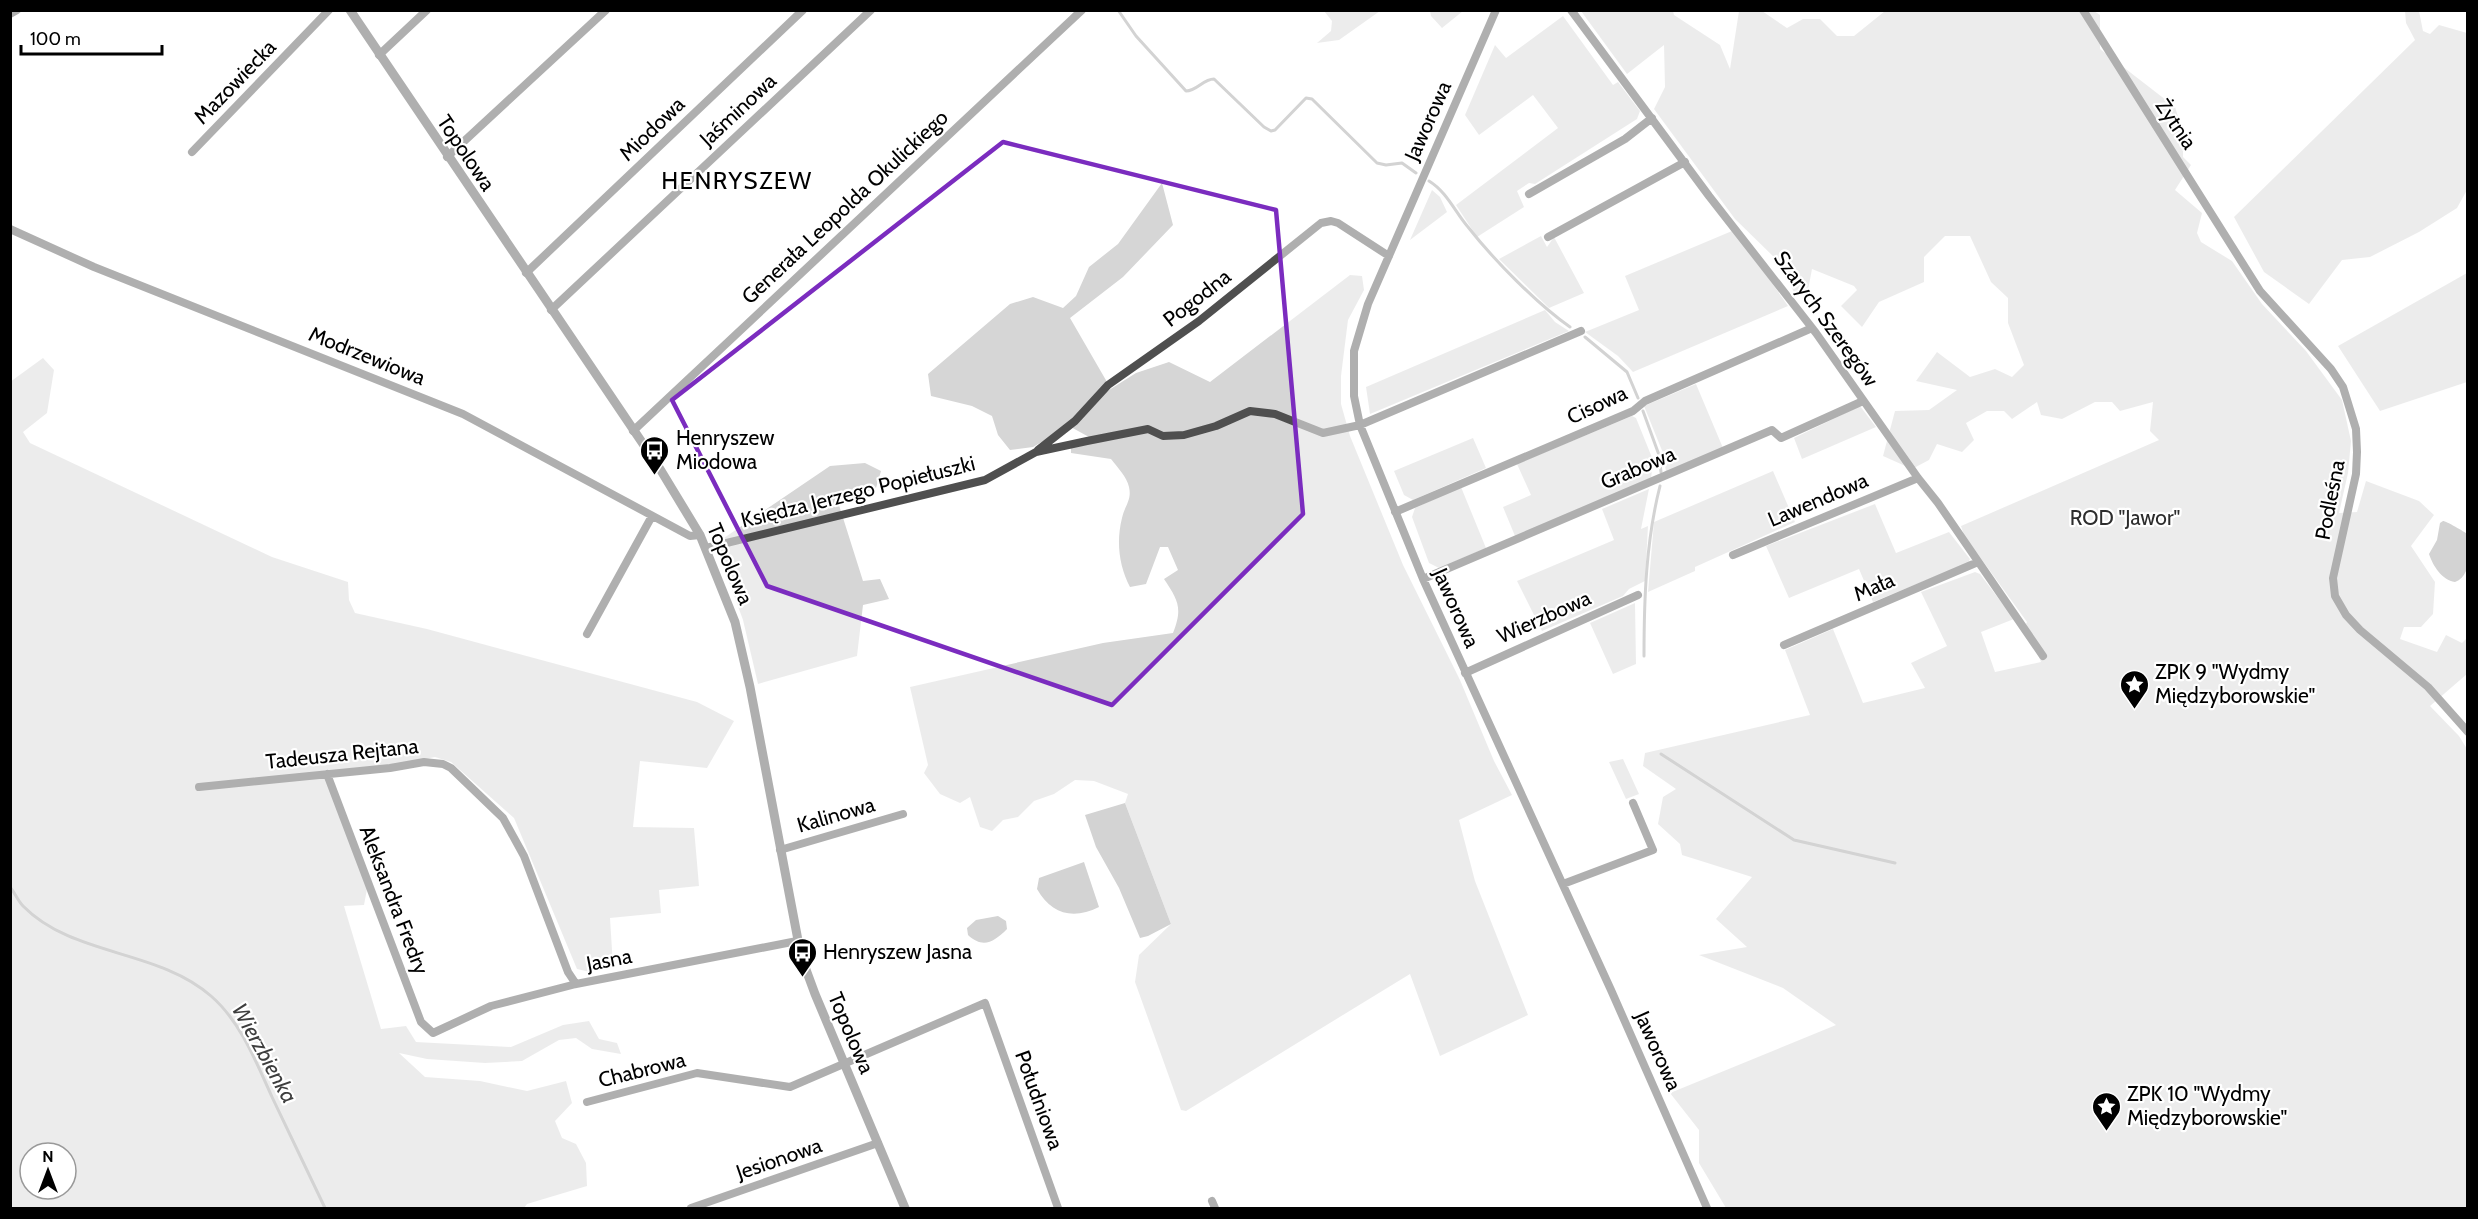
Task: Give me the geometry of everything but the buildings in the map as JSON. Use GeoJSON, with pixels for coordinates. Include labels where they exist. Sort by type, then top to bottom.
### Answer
{"type":"FeatureCollection","features":[{"type":"Feature","properties":{"kind":"street"},"geometry":{"type":"LineString","coordinates":[[10,14],[17,10]]}},
{"type":"Feature","properties":{"kind":"street","name":"Mazowiecka"},"geometry":{"type":"LineString","coordinates":[[192,152],[329,10]]}},
{"type":"Feature","properties":{"kind":"street","name":"Topolowa"},"geometry":{"type":"LineString","coordinates":[[350,10],[633,430],[700,535],[735,622],[750,687],[797,941],[807,975],[905,1209]]}},
{"type":"Feature","properties":{"kind":"street"},"geometry":{"type":"LineString","coordinates":[[380,55],[427,10]]}},
{"type":"Feature","properties":{"kind":"street"},"geometry":{"type":"LineString","coordinates":[[447,157],[606,10]]}},
{"type":"Feature","properties":{"kind":"street","name":"Miodowa"},"geometry":{"type":"LineString","coordinates":[[526,273],[803,10]]}},
{"type":"Feature","properties":{"kind":"street","name":"Jaśminowa"},"geometry":{"type":"LineString","coordinates":[[551,310],[871,10]]}},
{"type":"Feature","properties":{"kind":"street","name":"Generała Leopolda Okulickiego"},"geometry":{"type":"LineString","coordinates":[[633,430],[1082,10]]}},
{"type":"Feature","properties":{"kind":"street","name":"Jaworowa"},"geometry":{"type":"LineString","coordinates":[[1496,10],[1368,304],[1354,351],[1354,396],[1359,425],[1423,579],[1563,884],[1707,1209]]}},
{"type":"Feature","properties":{"kind":"street","name":"Szarych Szeregów"},"geometry":{"type":"LineString","coordinates":[[1571,10],[1812,328],[1938,503],[2043,656]]}},
{"type":"Feature","properties":{"kind":"street","name":"Żytnia"},"geometry":{"type":"LineString","coordinates":[[2083,10],[2097,36],[2193,183],[2238,258]]}},
{"type":"Feature","properties":{"kind":"street"},"geometry":{"type":"LineString","coordinates":[[1529,194],[1624,138],[1652,118]]}},
{"type":"Feature","properties":{"kind":"street"},"geometry":{"type":"LineString","coordinates":[[1548,237],[1685,162]]}},
{"type":"Feature","properties":{"kind":"street","name":"Pogodna"},"geometry":{"type":"LineString","coordinates":[[1036,452],[1075,421],[1108,385],[1199,321],[1321,223],[1331,221],[1338,223],[1389,255]]}},
{"type":"Feature","properties":{"kind":"street","name":"Modrzewiowa"},"geometry":{"type":"LineString","coordinates":[[10,229],[94,267],[463,414],[690,537],[700,535]]}},
{"type":"Feature","properties":{"kind":"street","name":"Podleśna"},"geometry":{"type":"LineString","coordinates":[[2238,258],[2278,313],[2331,369],[2343,387],[2350,407],[2356,429],[2357,452],[2352,494],[2333,578],[2335,596],[2346,615],[2360,630],[2428,687],[2468,732]]}},
{"type":"Feature","properties":{"kind":"street","name":"Cisowa"},"geometry":{"type":"LineString","coordinates":[[1395,512],[1633,411],[1645,401],[1812,328]]}},
{"type":"Feature","properties":{"kind":"street","name":"Księdza Jerzego Popiełuszki"},"geometry":{"type":"LineString","coordinates":[[706,548],[985,480],[1036,452],[1148,429],[1163,436],[1184,435],[1216,426],[1236,415],[1250,411],[1275,414],[1323,433],[1359,425],[1581,331]]}},
{"type":"Feature","properties":{"kind":"street","name":"Grabowa"},"geometry":{"type":"LineString","coordinates":[[1423,579],[1772,430],[1781,438],[1863,401]]}},
{"type":"Feature","properties":{"kind":"street","name":"Lawendowa"},"geometry":{"type":"LineString","coordinates":[[1733,555],[1918,478]]}},
{"type":"Feature","properties":{"kind":"street"},"geometry":{"type":"LineString","coordinates":[[587,634],[652,516]]}},
{"type":"Feature","properties":{"kind":"street","name":"Mała"},"geometry":{"type":"LineString","coordinates":[[1784,645],[1978,562]]}},
{"type":"Feature","properties":{"kind":"street","name":"Wierzbowa"},"geometry":{"type":"LineString","coordinates":[[1465,673],[1638,594]]}},
{"type":"Feature","properties":{"kind":"street","name":"Tadeusza Rejtana"},"geometry":{"type":"LineString","coordinates":[[199,787],[424,762],[443,764],[451,768],[503,818],[524,856],[568,972],[576,984]]}},
{"type":"Feature","properties":{"kind":"street","name":"Aleksandra Fredry"},"geometry":{"type":"LineString","coordinates":[[327,774],[421,1022],[433,1033]]}},
{"type":"Feature","properties":{"kind":"street"},"geometry":{"type":"LineString","coordinates":[[1563,884],[1653,850],[1633,803]]}},
{"type":"Feature","properties":{"kind":"street","name":"Kalinowa"},"geometry":{"type":"LineString","coordinates":[[780,850],[903,814]]}},
{"type":"Feature","properties":{"kind":"street","name":"Jasna"},"geometry":{"type":"LineString","coordinates":[[433,1033],[491,1006],[576,984],[797,941]]}},
{"type":"Feature","properties":{"kind":"street","name":"Chabrowa"},"geometry":{"type":"LineString","coordinates":[[587,1102],[697,1073],[790,1087],[985,1003]]}},
{"type":"Feature","properties":{"kind":"street","name":"Południowa"},"geometry":{"type":"LineString","coordinates":[[985,1003],[1058,1209]]}},
{"type":"Feature","properties":{"kind":"street","name":"Jesionowa"},"geometry":{"type":"LineString","coordinates":[[691,1209],[878,1143]]}},
{"type":"Feature","properties":{"kind":"highlighted area"},"geometry":{"type":"Polygon","coordinates":[[[1003,142],[1276,210],[1303,514],[1112,705],[767,586],[672,400],[1003,142]]]}},
{"type":"Feature","properties":{"kind":"green space"},"geometry":{"type":"Polygon","coordinates":[[[1430,10],[1463,11],[1442,28],[1431,16],[1430,10]]]}},
{"type":"Feature","properties":{"kind":"green space"},"geometry":{"type":"Polygon","coordinates":[[[1324,11],[1380,11],[1339,40],[1317,43],[1331,31],[1332,21],[1324,11]]]}},
{"type":"Feature","properties":{"kind":"green space","name":"ROD \"Jawor\""},"geometry":{"type":"Polygon","coordinates":[[[1581,11],[1673,11],[1674,15],[1720,45],[1730,69],[1739,11],[1762,11],[1787,28],[1803,19],[1820,19],[1837,36],[1854,36],[1885,11],[2094,11],[2100,15],[2100,49],[2175,107],[2183,132],[2183,157],[2191,165],[2175,190],[2202,213],[2197,233],[2201,242],[2232,261],[2262,304],[2306,351],[2342,400],[2351,441],[2348,473],[2339,513],[2357,512],[2366,481],[2419,501],[2434,515],[2411,546],[2435,582],[2433,614],[2421,627],[2404,627],[2400,639],[2437,652],[2446,635],[2462,643],[2467,638],[2467,674],[2430,706],[2459,736],[2467,749],[2467,1208],[1726,1208],[1699,1163],[1699,1130],[1670,1093],[1836,1025],[1783,988],[1699,955],[1747,947],[1716,919],[1752,877],[1682,855],[1680,844],[1658,824],[1663,797],[1676,789],[1643,766],[1645,753],[1810,715],[1785,650],[1833,629],[1863,703],[1925,688],[1911,663],[1947,646],[1921,592],[1975,572],[1980,574],[2014,619],[1981,632],[1995,672],[2041,662],[2027,622],[1964,535],[1961,526],[2159,440],[2150,431],[2153,402],[2120,411],[2112,402],[2095,402],[2062,419],[2041,415],[2037,402],[2012,419],[2004,411],[1987,411],[1966,423],[1974,440],[1962,452],[1937,444],[1929,460],[1912,469],[1883,456],[1895,411],[1929,410],[1957,390],[1916,381],[1937,352],[1970,377],[1995,369],[2012,377],[2024,365],[2008,323],[2008,298],[1991,282],[1970,236],[1945,236],[1924,257],[1924,282],[1879,302],[1862,327],[1841,306],[1857,290],[1854,286],[1812,269],[1808,290],[1795,294],[1778,261],[1735,219],[1654,109],[1665,87],[1664,45],[1627,74],[1581,11]]]}},
{"type":"Feature","properties":{"kind":"green space"},"geometry":{"type":"Polygon","coordinates":[[[2405,11],[2419,11],[2423,31],[2430,34],[2439,25],[2467,33],[2467,190],[2457,208],[2419,232],[2370,257],[2342,260],[2309,304],[2264,272],[2234,217],[2415,40],[2406,23],[2405,11]]]}},
{"type":"Feature","properties":{"kind":"green space"},"geometry":{"type":"Polygon","coordinates":[[[1563,16],[1613,85],[1618,82],[1640,111],[1637,119],[1535,184],[1529,183],[1517,191],[1524,207],[1477,237],[1456,205],[1558,128],[1533,95],[1479,135],[1465,115],[1495,45],[1506,58],[1563,16]]]}},
{"type":"Feature","properties":{"kind":"green space"},"geometry":{"type":"Polygon","coordinates":[[[1162,183],[1173,225],[1123,277],[1070,318],[1107,382],[1098,397],[1136,373],[1169,362],[1210,382],[1350,275],[1362,276],[1364,290],[1348,320],[1341,376],[1341,404],[1350,436],[1403,565],[1460,680],[1494,761],[1512,795],[1459,820],[1475,881],[1528,1015],[1440,1056],[1410,974],[1186,1111],[1181,1110],[1135,982],[1139,955],[1171,924],[1125,803],[1128,794],[1094,781],[1075,780],[1054,794],[1034,801],[1018,817],[1003,820],[992,831],[980,827],[970,797],[960,803],[940,794],[924,773],[928,765],[910,687],[1103,643],[1173,633],[1178,617],[1178,604],[1164,579],[1178,570],[1168,547],[1160,547],[1146,584],[1130,587],[1123,571],[1119,536],[1130,492],[1122,472],[1111,459],[1071,453],[1071,447],[1089,437],[1069,426],[1033,447],[1010,450],[998,435],[992,416],[972,406],[931,396],[928,374],[1010,304],[1033,297],[1063,308],[1076,296],[1089,267],[1118,244],[1162,183]]]}},
{"type":"Feature","properties":{"kind":"green space"},"geometry":{"type":"Polygon","coordinates":[[[1432,190],[1440,197],[1447,212],[1410,240],[1432,190]]]}},
{"type":"Feature","properties":{"kind":"green space"},"geometry":{"type":"Polygon","coordinates":[[[1732,231],[1788,306],[1633,372],[1618,356],[1585,332],[1639,310],[1625,276],[1732,231]]]}},
{"type":"Feature","properties":{"kind":"green space"},"geometry":{"type":"Polygon","coordinates":[[[1541,236],[1547,247],[1554,237],[1584,293],[1549,308],[1499,259],[1541,236]]]}},
{"type":"Feature","properties":{"kind":"green space"},"geometry":{"type":"Polygon","coordinates":[[[2467,273],[2467,382],[2380,411],[2338,346],[2467,273]]]}},
{"type":"Feature","properties":{"kind":"green space"},"geometry":{"type":"Polygon","coordinates":[[[1545,310],[1555,322],[1569,331],[1370,414],[1366,387],[1545,310]]]}},
{"type":"Feature","properties":{"kind":"green space"},"geometry":{"type":"Polygon","coordinates":[[[43,358],[54,370],[47,413],[23,432],[30,443],[272,557],[348,582],[349,600],[355,613],[427,629],[697,702],[734,721],[707,768],[640,761],[633,827],[694,828],[699,886],[659,890],[661,913],[610,918],[613,966],[590,972],[577,969],[514,818],[451,762],[435,757],[390,766],[330,772],[368,884],[364,905],[344,906],[381,1029],[406,1026],[416,1042],[511,1047],[563,1025],[589,1021],[599,1039],[617,1043],[621,1054],[592,1049],[576,1038],[559,1040],[522,1061],[485,1063],[427,1059],[399,1053],[425,1077],[480,1081],[527,1091],[566,1081],[572,1103],[555,1121],[562,1138],[576,1144],[586,1163],[587,1186],[527,1204],[524,1208],[11,1208],[10,382],[43,358]]]}},
{"type":"Feature","properties":{"kind":"green space"},"geometry":{"type":"Polygon","coordinates":[[[1696,384],[1723,448],[1666,472],[1663,453],[1644,406],[1696,384]]]}},
{"type":"Feature","properties":{"kind":"green space"},"geometry":{"type":"Polygon","coordinates":[[[1860,406],[1876,427],[1802,459],[1794,438],[1860,406]]]}},
{"type":"Feature","properties":{"kind":"green space"},"geometry":{"type":"Polygon","coordinates":[[[1632,416],[1636,418],[1653,460],[1651,479],[1515,536],[1503,507],[1531,495],[1517,464],[1632,416]]]}},
{"type":"Feature","properties":{"kind":"green space"},"geometry":{"type":"Polygon","coordinates":[[[1473,438],[1486,468],[1413,500],[1404,495],[1394,471],[1473,438]]]}},
{"type":"Feature","properties":{"kind":"green space"},"geometry":{"type":"Polygon","coordinates":[[[865,463],[881,471],[876,488],[838,502],[863,581],[880,579],[889,599],[863,605],[857,656],[758,684],[743,620],[715,544],[830,466],[865,463]]]}},
{"type":"Feature","properties":{"kind":"green space"},"geometry":{"type":"Polygon","coordinates":[[[1773,471],[1795,522],[1695,567],[1695,571],[1648,592],[1654,522],[1773,471]]]}},
{"type":"Feature","properties":{"kind":"green space"},"geometry":{"type":"Polygon","coordinates":[[[1461,487],[1486,548],[1439,568],[1429,563],[1412,517],[1415,508],[1461,487]]]}},
{"type":"Feature","properties":{"kind":"green space"},"geometry":{"type":"Polygon","coordinates":[[[1649,489],[1641,529],[1648,526],[1645,581],[1629,589],[1623,596],[1542,631],[1517,581],[1614,540],[1602,509],[1649,489]]]}},
{"type":"Feature","properties":{"kind":"green space"},"geometry":{"type":"Polygon","coordinates":[[[1875,504],[1896,553],[1949,532],[1970,559],[1968,563],[1873,602],[1859,569],[1789,598],[1766,546],[1875,504]]]}},
{"type":"Feature","properties":{"kind":"green space"},"geometry":{"type":"Polygon","coordinates":[[[1635,603],[1636,664],[1613,674],[1590,623],[1635,603]]]}},
{"type":"Feature","properties":{"kind":"green space"},"geometry":{"type":"Polygon","coordinates":[[[1623,759],[1639,794],[1626,799],[1609,762],[1623,759]]]}},
{"type":"Feature","properties":{"kind":"shaded area"},"geometry":{"type":"Polygon","coordinates":[[[2443,521],[2467,534],[2467,568],[2461,579],[2455,582],[2450,581],[2439,572],[2429,554],[2437,540],[2440,523],[2443,521]]]}},
{"type":"Feature","properties":{"kind":"shaded area"},"geometry":{"type":"Polygon","coordinates":[[[1125,803],[1171,924],[1140,938],[1119,888],[1096,847],[1085,815],[1125,803]]]}},
{"type":"Feature","properties":{"kind":"shaded area"},"geometry":{"type":"Polygon","coordinates":[[[1084,862],[1099,907],[1072,914],[1056,909],[1037,889],[1039,878],[1084,862]]]}},
{"type":"Feature","properties":{"kind":"shaded area"},"geometry":{"type":"Polygon","coordinates":[[[998,916],[1006,921],[1007,929],[998,937],[984,943],[968,935],[967,928],[976,920],[998,916]]]}},
{"type":"Feature","properties":{"kind":"waterway"},"geometry":{"type":"LineString","coordinates":[[1118,10],[1136,36],[1186,91],[1214,79],[1271,131],[1275,130],[1306,98],[1312,99],[1377,163],[1386,165],[1402,163],[1416,173]]}},
{"type":"Feature","properties":{"kind":"waterway"},"geometry":{"type":"LineString","coordinates":[[1429,181],[1446,196],[1468,227],[1503,267],[1530,294],[1570,327]]}},
{"type":"Feature","properties":{"kind":"waterway"},"geometry":{"type":"LineString","coordinates":[[1585,337],[1627,372],[1638,398]]}},
{"type":"Feature","properties":{"kind":"waterway"},"geometry":{"type":"LineString","coordinates":[[1643,411],[1659,455],[1661,472]]}},
{"type":"Feature","properties":{"kind":"waterway"},"geometry":{"type":"LineString","coordinates":[[1644,656],[1647,570],[1660,486]]}},
{"type":"Feature","properties":{"kind":"waterway"},"geometry":{"type":"LineString","coordinates":[[1661,754],[1794,840],[1895,863]]}},
{"type":"Feature","properties":{"kind":"waterway","name":"Wierzbienka"},"geometry":{"type":"LineString","coordinates":[[10,887],[23,906],[43,923],[90,944],[166,969],[190,981],[222,1006],[247,1043],[325,1208]]}},
{"type":"Feature","properties":{"kind":"place","name":"Henryszew Miodowa"},"geometry":{"type":"Point","coordinates":[655,476]}},
{"type":"Feature","properties":{"kind":"place","name":"ZPK 9 \"Wydmy Międzyborowskie\""},"geometry":{"type":"Point","coordinates":[2134,710]}},
{"type":"Feature","properties":{"kind":"place","name":"Henryszew Jasna"},"geometry":{"type":"Point","coordinates":[802,978]}},
{"type":"Feature","properties":{"kind":"place","name":"ZPK 10 \"Wydmy Międzyborowskie\""},"geometry":{"type":"Point","coordinates":[2106,1132]}},
{"type":"Feature","properties":{"kind":"district","name":"HENRYSZEW"},"geometry":{"type":"Point","coordinates":[737,181]}}]}
